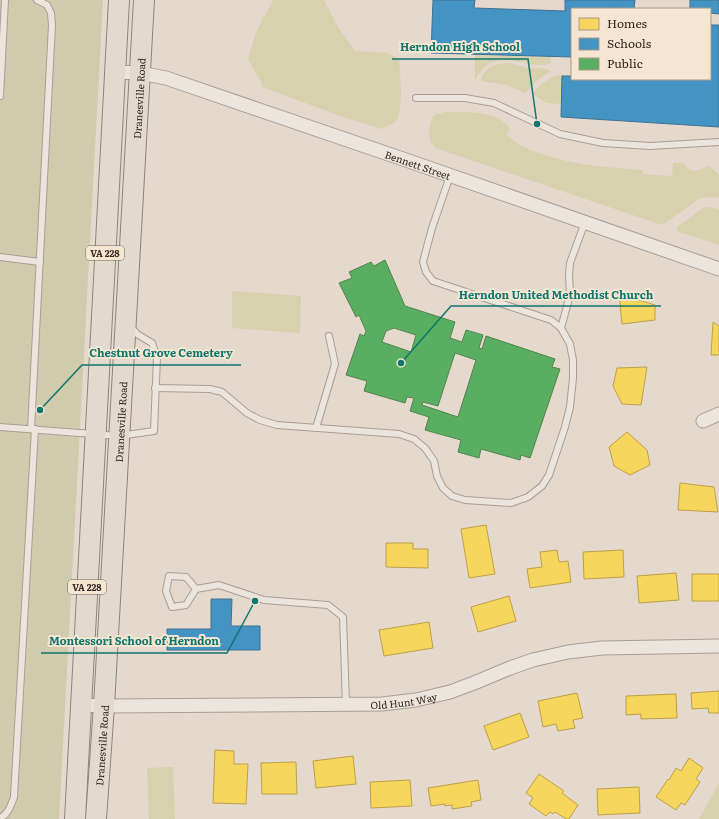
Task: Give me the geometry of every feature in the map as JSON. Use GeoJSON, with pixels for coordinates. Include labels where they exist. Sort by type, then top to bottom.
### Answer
{"type":"FeatureCollection","features":[{"type":"Feature","properties":{"kind":"main road","name":"VA 228"},"geometry":{"type":"LineString","coordinates":[[75,819],[120,0]]}},
{"type":"Feature","properties":{"kind":"main road","name":"Dranesville Road"},"geometry":{"type":"LineString","coordinates":[[96,819],[104,706],[144,0]]}},
{"type":"Feature","properties":{"kind":"street","name":"Bennett Street"},"geometry":{"type":"LineString","coordinates":[[115,72],[140,73],[166,78],[719,269]]}},
{"type":"Feature","properties":{"kind":"street"},"geometry":{"type":"LineString","coordinates":[[703,421],[719,414]]}},
{"type":"Feature","properties":{"kind":"street","name":"Old Hunt Way"},"geometry":{"type":"LineString","coordinates":[[82,705],[389,703],[416,700],[450,692],[527,662],[568,652],[602,648],[719,646]]}},
{"type":"Feature","properties":{"kind":"lane"},"geometry":{"type":"LineString","coordinates":[[0,96],[5,0]]}},
{"type":"Feature","properties":{"kind":"lane"},"geometry":{"type":"LineString","coordinates":[[0,818],[3,817],[10,808],[14,797],[52,25],[51,13],[47,5],[37,0]]}},
{"type":"Feature","properties":{"kind":"lane"},"geometry":{"type":"LineString","coordinates":[[416,98],[465,98],[494,103],[560,134],[603,143],[650,146],[719,142]]}},
{"type":"Feature","properties":{"kind":"lane"},"geometry":{"type":"LineString","coordinates":[[155,388],[210,388],[222,392],[247,413],[260,420],[277,424],[399,434],[414,439],[425,448],[434,461],[437,476],[443,488],[452,496],[466,500],[511,503],[528,497],[542,486],[549,475],[565,427],[570,407],[573,378],[573,360],[570,344],[561,328],[551,320],[434,281],[426,272],[423,262],[432,228],[450,176]]}},
{"type":"Feature","properties":{"kind":"lane"},"geometry":{"type":"LineString","coordinates":[[561,328],[570,295],[570,263],[585,222]]}},
{"type":"Feature","properties":{"kind":"lane"},"geometry":{"type":"LineString","coordinates":[[0,257],[40,262]]}},
{"type":"Feature","properties":{"kind":"lane"},"geometry":{"type":"LineString","coordinates":[[0,427],[119,436],[154,431],[157,357],[152,343],[137,334],[126,322]]}},
{"type":"Feature","properties":{"kind":"lane"},"geometry":{"type":"LineString","coordinates":[[316,428],[335,364],[329,336]]}},
{"type":"Feature","properties":{"kind":"lane"},"geometry":{"type":"LineString","coordinates":[[196,589],[186,577],[169,576],[166,591],[172,607],[186,605],[196,589],[219,585],[264,600],[328,605],[343,617],[346,704]]}},
{"type":"Feature","properties":{"kind":"shaded area"},"geometry":{"type":"Polygon","coordinates":[[[0,0],[103,0],[59,819],[0,819],[0,0]]]}},
{"type":"Feature","properties":{"kind":"shaded area"},"geometry":{"type":"Polygon","coordinates":[[[273,0],[324,0],[338,27],[355,51],[388,53],[399,59],[401,100],[396,121],[382,129],[343,117],[262,87],[261,82],[248,59],[256,32],[273,0]]]}},
{"type":"Feature","properties":{"kind":"shaded area"},"geometry":{"type":"Polygon","coordinates":[[[475,55],[551,57],[551,63],[546,65],[538,65],[512,60],[498,60],[486,66],[475,80],[475,55]]]}},
{"type":"Feature","properties":{"kind":"shaded area"},"geometry":{"type":"Polygon","coordinates":[[[509,63],[528,68],[551,71],[536,81],[526,93],[507,85],[481,81],[482,75],[490,67],[509,63]]]}},
{"type":"Feature","properties":{"kind":"shaded area"},"geometry":{"type":"Polygon","coordinates":[[[564,74],[564,76],[562,76],[561,104],[546,103],[533,94],[546,81],[554,76],[564,74]]]}},
{"type":"Feature","properties":{"kind":"shaded area"},"geometry":{"type":"Polygon","coordinates":[[[445,112],[473,113],[495,117],[510,128],[506,135],[519,144],[538,153],[567,161],[597,166],[643,170],[643,174],[672,176],[673,163],[683,163],[689,169],[695,171],[698,171],[708,165],[719,175],[719,198],[701,198],[662,225],[435,148],[430,141],[429,128],[433,117],[437,114],[445,112]]]}},
{"type":"Feature","properties":{"kind":"shaded area"},"geometry":{"type":"Polygon","coordinates":[[[709,207],[719,209],[719,245],[679,232],[676,228],[703,208],[709,207]]]}},
{"type":"Feature","properties":{"kind":"shaded area"},"geometry":{"type":"Polygon","coordinates":[[[232,291],[301,296],[300,333],[232,328],[232,291]]]}},
{"type":"Feature","properties":{"kind":"shaded area"},"geometry":{"type":"Polygon","coordinates":[[[173,767],[175,819],[149,819],[147,768],[173,767]]]}},
{"type":"Feature","properties":{"kind":"shaded area"},"geometry":{"type":"Polygon","coordinates":[[[719,783],[719,819],[699,819],[719,783]]]}},
{"type":"Feature","properties":{"kind":"building: Homes"},"geometry":{"type":"Polygon","coordinates":[[[619,294],[655,305],[655,320],[622,324],[619,294]]]}},
{"type":"Feature","properties":{"kind":"building: Homes"},"geometry":{"type":"Polygon","coordinates":[[[713,322],[719,326],[719,355],[711,355],[713,322]]]}},
{"type":"Feature","properties":{"kind":"building: Homes"},"geometry":{"type":"Polygon","coordinates":[[[647,367],[641,405],[622,404],[613,386],[617,368],[647,367]]]}},
{"type":"Feature","properties":{"kind":"building: Homes"},"geometry":{"type":"Polygon","coordinates":[[[627,432],[647,450],[650,465],[630,475],[614,466],[609,447],[627,432]]]}},
{"type":"Feature","properties":{"kind":"building: Homes"},"geometry":{"type":"Polygon","coordinates":[[[680,483],[714,487],[718,512],[678,510],[680,483]]]}},
{"type":"Feature","properties":{"kind":"building: Homes"},"geometry":{"type":"Polygon","coordinates":[[[486,525],[495,574],[469,578],[461,529],[486,525]]]}},
{"type":"Feature","properties":{"kind":"building: Homes"},"geometry":{"type":"Polygon","coordinates":[[[386,543],[413,543],[413,549],[428,549],[428,568],[386,567],[386,543]]]}},
{"type":"Feature","properties":{"kind":"building: Homes"},"geometry":{"type":"Polygon","coordinates":[[[557,550],[559,562],[568,561],[571,582],[530,588],[527,569],[542,567],[540,552],[557,550]]]}},
{"type":"Feature","properties":{"kind":"building: Homes"},"geometry":{"type":"Polygon","coordinates":[[[623,550],[624,577],[584,579],[583,552],[623,550]]]}},
{"type":"Feature","properties":{"kind":"building: Homes"},"geometry":{"type":"Polygon","coordinates":[[[676,573],[679,600],[639,603],[637,576],[676,573]]]}},
{"type":"Feature","properties":{"kind":"building: Homes"},"geometry":{"type":"Polygon","coordinates":[[[692,574],[719,574],[719,601],[692,601],[692,574]]]}},
{"type":"Feature","properties":{"kind":"building: Homes"},"geometry":{"type":"Polygon","coordinates":[[[509,596],[516,621],[478,632],[471,607],[509,596]]]}},
{"type":"Feature","properties":{"kind":"building: Homes"},"geometry":{"type":"Polygon","coordinates":[[[429,622],[433,648],[384,656],[379,630],[429,622]]]}},
{"type":"Feature","properties":{"kind":"building: Homes"},"geometry":{"type":"Polygon","coordinates":[[[719,691],[719,713],[709,713],[708,708],[692,709],[691,693],[719,691]]]}},
{"type":"Feature","properties":{"kind":"building: Homes"},"geometry":{"type":"Polygon","coordinates":[[[577,693],[583,718],[573,720],[575,728],[558,731],[556,724],[543,727],[538,701],[577,693]]]}},
{"type":"Feature","properties":{"kind":"building: Homes"},"geometry":{"type":"Polygon","coordinates":[[[676,694],[677,718],[641,719],[641,714],[626,715],[626,696],[676,694]]]}},
{"type":"Feature","properties":{"kind":"building: Homes"},"geometry":{"type":"Polygon","coordinates":[[[520,713],[529,737],[493,750],[484,726],[520,713]]]}},
{"type":"Feature","properties":{"kind":"building: Homes"},"geometry":{"type":"Polygon","coordinates":[[[215,750],[234,751],[234,764],[248,764],[246,804],[213,803],[215,750]]]}},
{"type":"Feature","properties":{"kind":"building: Homes"},"geometry":{"type":"Polygon","coordinates":[[[353,756],[356,784],[316,788],[313,761],[353,756]]]}},
{"type":"Feature","properties":{"kind":"building: Homes"},"geometry":{"type":"Polygon","coordinates":[[[689,758],[703,768],[696,779],[700,782],[685,805],[681,803],[676,810],[656,797],[676,768],[681,771],[689,758]]]}},
{"type":"Feature","properties":{"kind":"building: Homes"},"geometry":{"type":"Polygon","coordinates":[[[296,762],[297,794],[262,794],[261,763],[296,762]]]}},
{"type":"Feature","properties":{"kind":"building: Homes"},"geometry":{"type":"Polygon","coordinates":[[[539,774],[564,791],[562,793],[578,805],[569,819],[566,819],[555,812],[553,814],[550,812],[546,816],[529,804],[533,798],[526,793],[539,774]]]}},
{"type":"Feature","properties":{"kind":"building: Homes"},"geometry":{"type":"Polygon","coordinates":[[[410,780],[412,806],[371,808],[370,782],[410,780]]]}},
{"type":"Feature","properties":{"kind":"building: Homes"},"geometry":{"type":"Polygon","coordinates":[[[478,780],[481,800],[471,802],[472,806],[452,809],[452,805],[445,806],[445,804],[431,806],[428,788],[478,780]]]}},
{"type":"Feature","properties":{"kind":"building: Homes"},"geometry":{"type":"Polygon","coordinates":[[[639,787],[640,813],[598,815],[597,789],[639,787]]]}},
{"type":"Feature","properties":{"kind":"building: Schools"},"geometry":{"type":"Polygon","coordinates":[[[433,0],[475,0],[474,8],[565,11],[565,0],[635,0],[634,8],[571,8],[571,57],[431,53],[433,0]]]}},
{"type":"Feature","properties":{"kind":"building: Schools"},"geometry":{"type":"Polygon","coordinates":[[[690,0],[719,0],[719,14],[711,13],[711,8],[690,8],[690,0]]]}},
{"type":"Feature","properties":{"kind":"building: Schools"},"geometry":{"type":"Polygon","coordinates":[[[711,25],[719,25],[719,127],[561,117],[562,76],[571,76],[571,80],[711,80],[711,25]]]}},
{"type":"Feature","properties":{"kind":"building: Schools"},"geometry":{"type":"Polygon","coordinates":[[[211,599],[232,599],[231,626],[260,626],[260,650],[167,650],[167,629],[211,629],[211,599]]]}},
{"type":"Feature","properties":{"kind":"building: Public"},"geometry":{"type":"Polygon","coordinates":[[[385,260],[405,306],[455,322],[450,338],[462,342],[466,330],[483,335],[479,348],[482,349],[486,336],[555,359],[552,367],[560,369],[530,458],[521,455],[520,460],[481,449],[479,458],[458,452],[461,440],[425,430],[429,417],[410,411],[414,398],[407,397],[405,403],[364,391],[367,381],[346,375],[360,334],[364,336],[366,331],[359,315],[356,317],[339,283],[352,278],[349,272],[371,262],[374,266],[385,260]],[[394,328],[386,331],[382,342],[411,352],[416,335],[394,328]],[[455,353],[438,406],[423,402],[422,405],[458,417],[476,360],[455,353]]]}},
{"type":"Feature","properties":{"kind":"place","name":"Herndon High School"},"geometry":{"type":"Point","coordinates":[537,124]}},
{"type":"Feature","properties":{"kind":"place","name":"Herndon United Methodist Church"},"geometry":{"type":"Point","coordinates":[401,363]}},
{"type":"Feature","properties":{"kind":"place","name":"Chestnut Grove Cemetery"},"geometry":{"type":"Point","coordinates":[40,410]}},
{"type":"Feature","properties":{"kind":"place","name":"Montessori School of Herndon"},"geometry":{"type":"Point","coordinates":[255,601]}}]}
